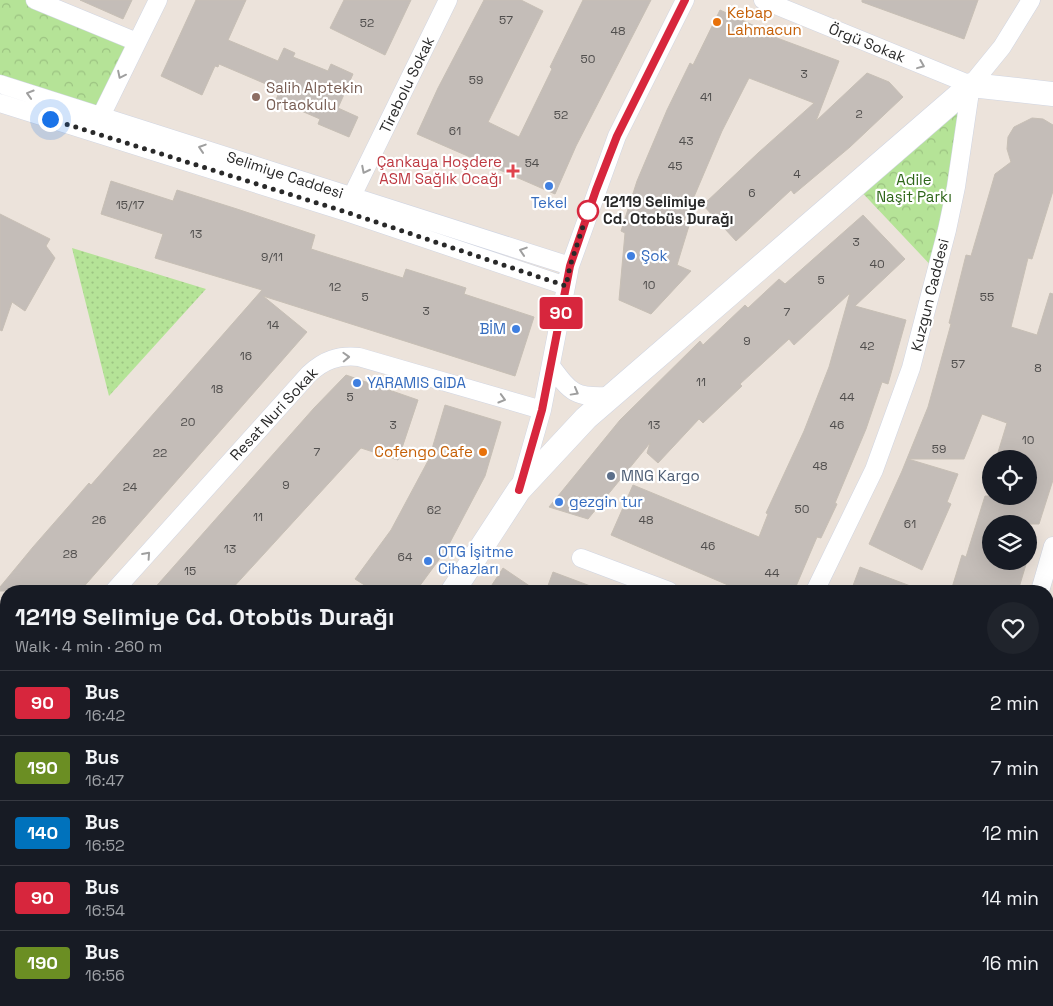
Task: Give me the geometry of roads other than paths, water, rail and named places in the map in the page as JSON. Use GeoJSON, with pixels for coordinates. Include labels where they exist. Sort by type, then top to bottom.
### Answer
{"type":"FeatureCollection","features":[{"type":"Feature","properties":{"kind":"main road"},"geometry":{"type":"LineString","coordinates":[[457,585],[519,490],[610,396],[971,85],[1053,94]]}},
{"type":"Feature","properties":{"kind":"street"},"geometry":{"type":"LineString","coordinates":[[35,0],[138,42]]}},
{"type":"Feature","properties":{"kind":"street"},"geometry":{"type":"LineString","coordinates":[[101,116],[158,0]]}},
{"type":"Feature","properties":{"kind":"street","name":"Tirebolu Sokak"},"geometry":{"type":"LineString","coordinates":[[352,196],[448,0]]}},
{"type":"Feature","properties":{"kind":"street"},"geometry":{"type":"LineString","coordinates":[[519,490],[542,410],[570,266],[617,136],[685,0]]}},
{"type":"Feature","properties":{"kind":"street","name":"Örgü Sokak"},"geometry":{"type":"LineString","coordinates":[[763,0],[971,85]]}},
{"type":"Feature","properties":{"kind":"street","name":"Kuzgun Caddesi"},"geometry":{"type":"LineString","coordinates":[[818,585],[874,470],[911,368],[949,222],[971,85],[1002,46],[1031,0]]}},
{"type":"Feature","properties":{"kind":"street","name":"Selimiye Caddesi"},"geometry":{"type":"LineString","coordinates":[[0,84],[570,266]]}},
{"type":"Feature","properties":{"kind":"street","name":"Selimiye Caddesi"},"geometry":{"type":"LineString","coordinates":[[0,103],[346,212],[566,286]]}},
{"type":"Feature","properties":{"kind":"street","name":"Resat Nuri Sokak"},"geometry":{"type":"LineString","coordinates":[[119,585],[309,374],[327,360],[346,356],[359,357],[542,410]]}},
{"type":"Feature","properties":{"kind":"street"},"geometry":{"type":"LineString","coordinates":[[551,366],[567,388],[576,394],[590,397],[610,396]]}},
{"type":"Feature","properties":{"kind":"street"},"geometry":{"type":"LineString","coordinates":[[1042,585],[1053,546]]}},
{"type":"Feature","properties":{"kind":"street"},"geometry":{"type":"LineString","coordinates":[[581,558],[653,585]]}},
{"type":"Feature","properties":{"kind":"place","name":"Kebap Lahmacun"},"geometry":{"type":"Point","coordinates":[717,22]}},
{"type":"Feature","properties":{"kind":"place","name":"Salih Alptekin Ortaokulu"},"geometry":{"type":"Point","coordinates":[256,97]}},
{"type":"Feature","properties":{"kind":"place","name":"Çankaya Hoşdere ASM Sağlık Ocağı"},"geometry":{"type":"Point","coordinates":[513,171]}},
{"type":"Feature","properties":{"kind":"place","name":"Tekel"},"geometry":{"type":"Point","coordinates":[549,186]}},
{"type":"Feature","properties":{"kind":"place","name":"12119 Selimiye Cd. Otobüs Durağı"},"geometry":{"type":"Point","coordinates":[588,211]}},
{"type":"Feature","properties":{"kind":"place","name":"Şok"},"geometry":{"type":"Point","coordinates":[631,256]}},
{"type":"Feature","properties":{"kind":"place","name":"BİM"},"geometry":{"type":"Point","coordinates":[516,329]}},
{"type":"Feature","properties":{"kind":"place","name":"YARAMIS GIDA"},"geometry":{"type":"Point","coordinates":[357,383]}},
{"type":"Feature","properties":{"kind":"place","name":"Cofengo Cafe"},"geometry":{"type":"Point","coordinates":[483,452]}},
{"type":"Feature","properties":{"kind":"place","name":"MNG Kargo"},"geometry":{"type":"Point","coordinates":[611,476]}},
{"type":"Feature","properties":{"kind":"place","name":"gezgin tur"},"geometry":{"type":"Point","coordinates":[559,502]}},
{"type":"Feature","properties":{"kind":"place","name":"OTG İşitme Cihazları"},"geometry":{"type":"Point","coordinates":[428,561]}},
{"type":"Feature","properties":{"kind":"park label","name":"Adile Naşit Parkı"},"geometry":{"type":"Point","coordinates":[914,188]}}]}
